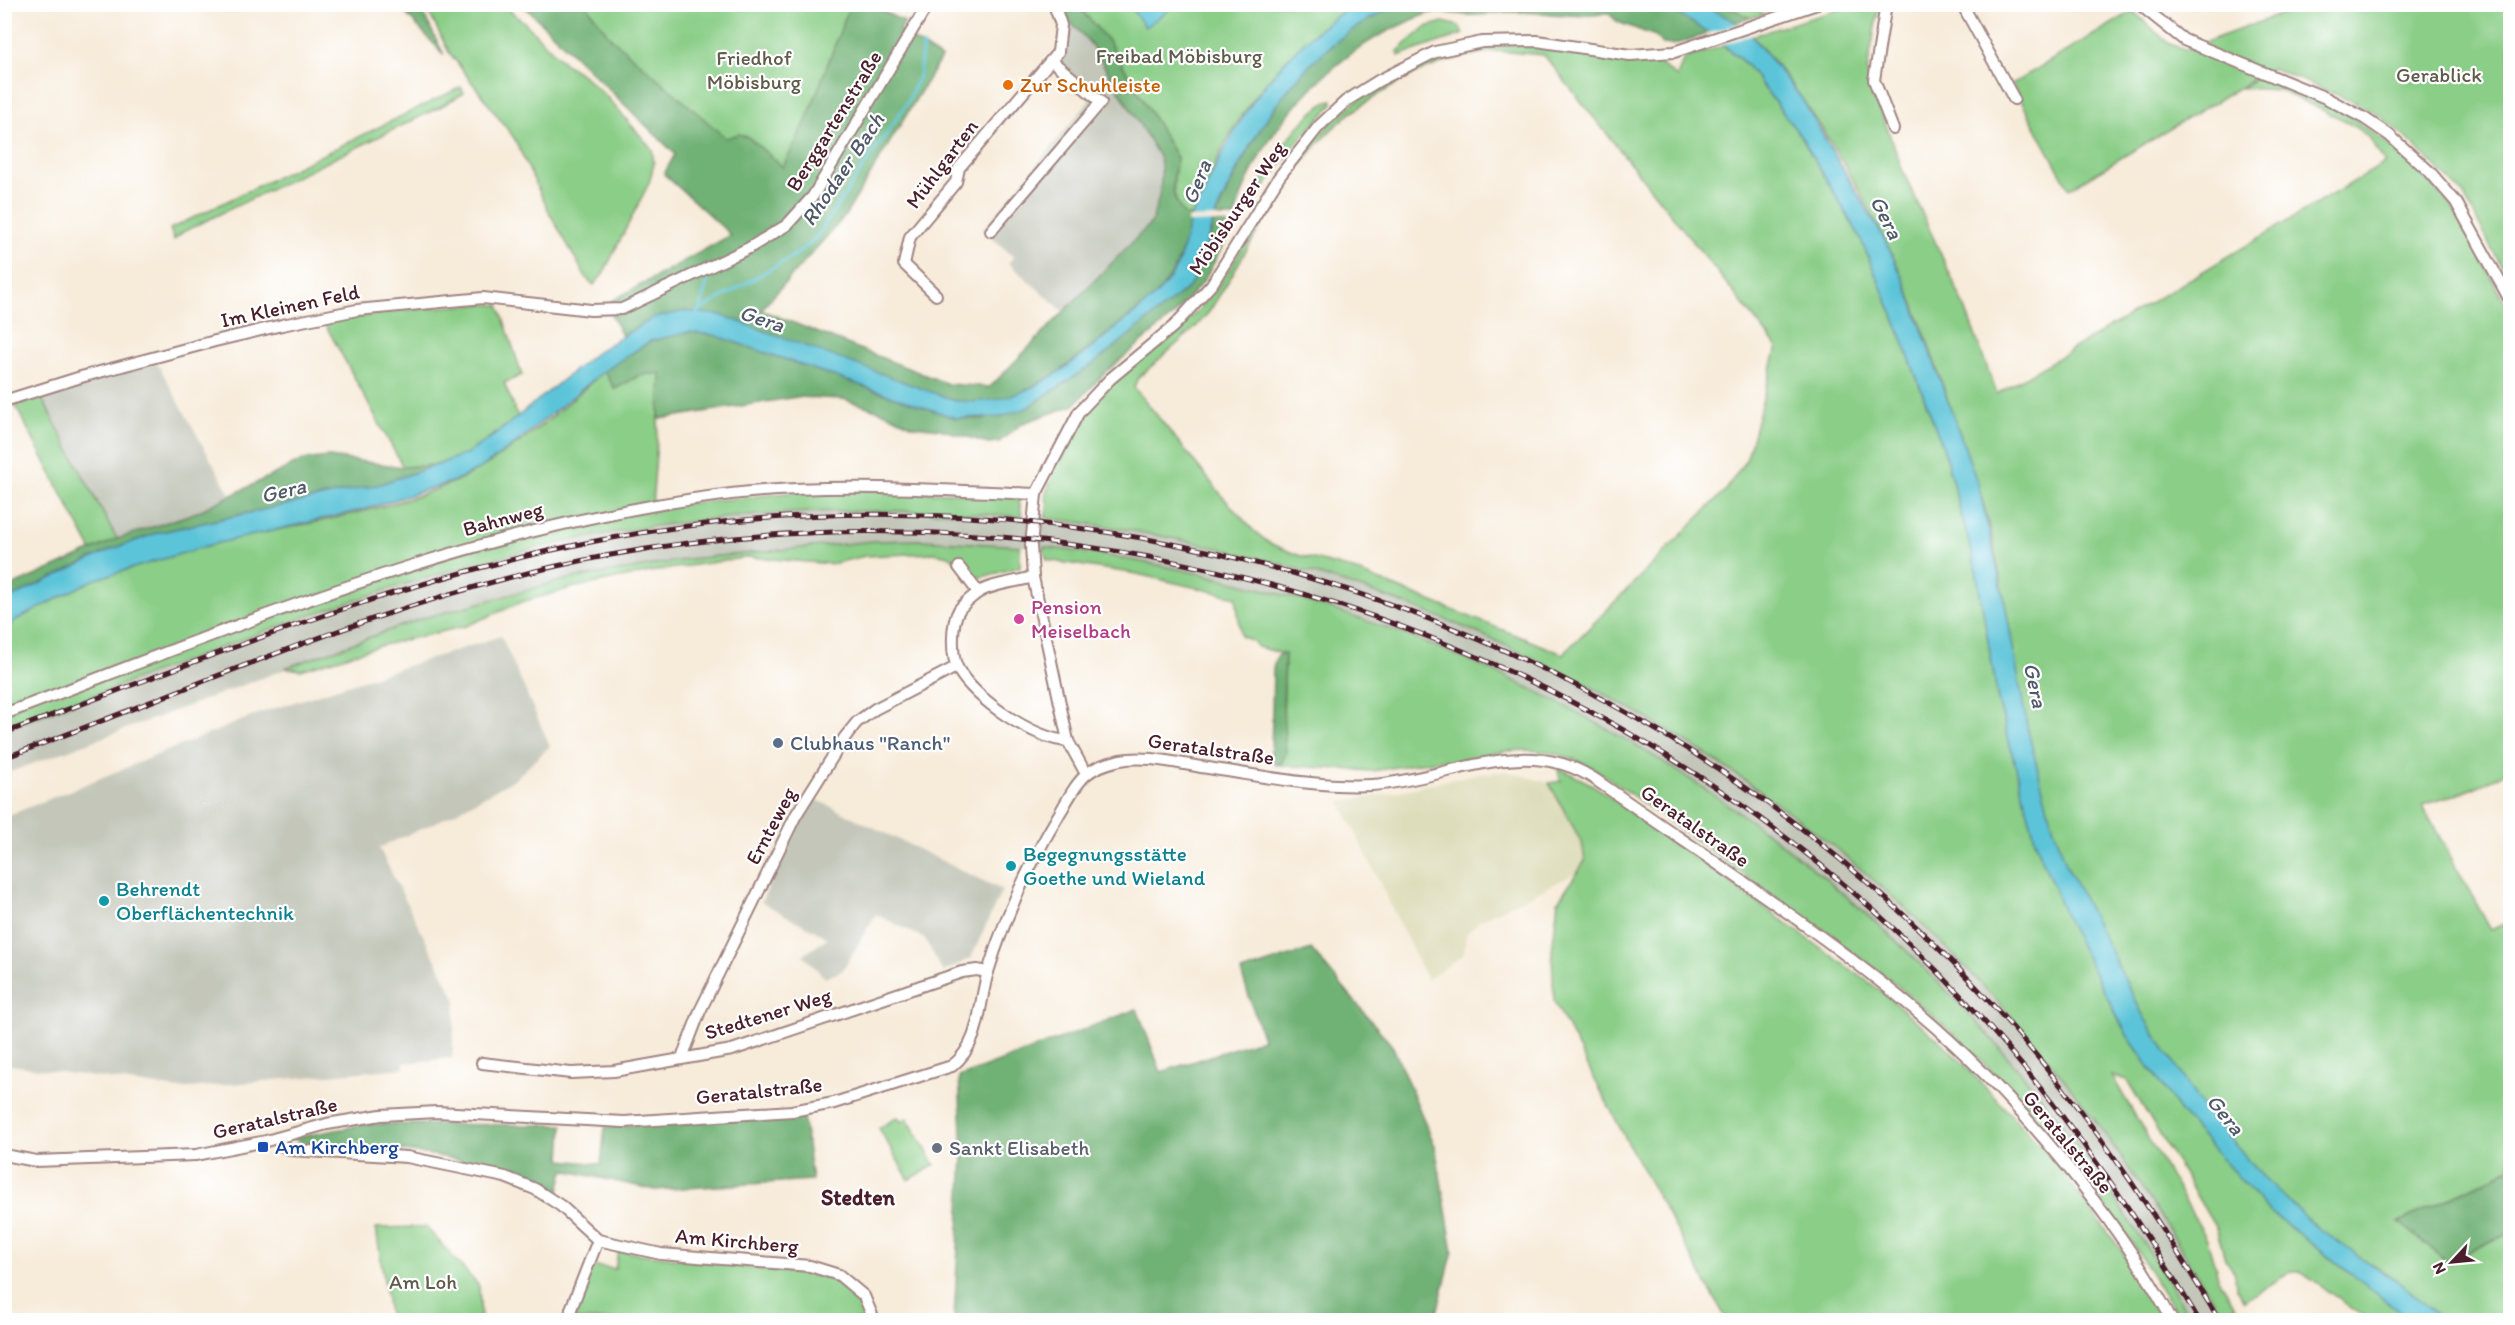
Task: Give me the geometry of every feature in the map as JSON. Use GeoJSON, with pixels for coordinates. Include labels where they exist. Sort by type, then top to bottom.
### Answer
{"type":"FeatureCollection","features":[{"type":"Feature","properties":{"kind":"street","name":"Berggartenstraße"},"geometry":{"type":"LineString","coordinates":[[591,310],[622,309],[639,302],[749,248],[787,225],[813,196],[830,171],[928,4]]}},
{"type":"Feature","properties":{"kind":"street","name":"Mühlgarten"},"geometry":{"type":"LineString","coordinates":[[936,295],[904,264],[910,237],[956,182],[959,168],[1052,61],[1062,36],[1054,4]]}},
{"type":"Feature","properties":{"kind":"street","name":"Möbisburger Weg"},"geometry":{"type":"LineString","coordinates":[[1086,774],[1068,741],[1033,577],[1031,546],[1036,494],[1079,412],[1110,379],[1174,326],[1212,284],[1296,152],[1319,126],[1346,101],[1435,52],[1482,42],[1537,41],[1638,55],[1674,52],[1817,4]]}},
{"type":"Feature","properties":{"kind":"street"},"geometry":{"type":"LineString","coordinates":[[1886,4],[1874,80],[1893,129]]}},
{"type":"Feature","properties":{"kind":"street"},"geometry":{"type":"LineString","coordinates":[[1962,4],[2014,99]]}},
{"type":"Feature","properties":{"kind":"street"},"geometry":{"type":"LineString","coordinates":[[2139,4],[2184,40],[2326,98],[2364,118],[2389,135],[2430,172],[2456,202],[2511,300]]}},
{"type":"Feature","properties":{"kind":"street"},"geometry":{"type":"LineString","coordinates":[[991,231],[1101,102],[1052,61]]}},
{"type":"Feature","properties":{"kind":"street","name":"Im Kleinen Feld"},"geometry":{"type":"LineString","coordinates":[[4,400],[215,341],[357,310],[483,298],[591,310]]}},
{"type":"Feature","properties":{"kind":"street","name":"Bahnweg"},"geometry":{"type":"LineString","coordinates":[[4,714],[423,561],[556,525],[627,509],[734,494],[825,487],[1036,494]]}},
{"type":"Feature","properties":{"kind":"street"},"geometry":{"type":"LineString","coordinates":[[959,567],[978,592]]}},
{"type":"Feature","properties":{"kind":"street"},"geometry":{"type":"LineString","coordinates":[[1033,577],[978,592],[963,606],[956,619],[954,649],[957,667],[968,684],[1012,718],[1058,741],[1068,741]]}},
{"type":"Feature","properties":{"kind":"street","name":"Ernteweg"},"geometry":{"type":"LineString","coordinates":[[682,1058],[700,1011],[796,815],[845,737],[858,722],[874,710],[957,667]]}},
{"type":"Feature","properties":{"kind":"street","name":"Geratalstraße"},"geometry":{"type":"LineString","coordinates":[[4,1155],[45,1161],[196,1155],[277,1138],[327,1124],[381,1115],[437,1112],[624,1122],[792,1111],[834,1103],[952,1066],[970,1048],[978,1025],[988,972],[1025,876],[1052,825],[1086,774],[1104,764],[1142,758],[1296,781],[1355,786],[1384,784],[1516,758],[1559,762],[1586,773],[1837,950],[1921,1015],[1988,1079],[2054,1152],[2126,1248],[2172,1320]]}},
{"type":"Feature","properties":{"kind":"street","name":"Stedtener Weg"},"geometry":{"type":"LineString","coordinates":[[482,1063],[571,1074],[614,1071],[732,1050],[962,972],[977,970],[988,972]]}},
{"type":"Feature","properties":{"kind":"street"},"geometry":{"type":"LineString","coordinates":[[277,1138],[281,1145],[290,1150],[407,1156],[505,1177],[535,1189],[561,1206],[598,1240],[571,1309],[570,1320]]}},
{"type":"Feature","properties":{"kind":"street","name":"Am Kirchberg"},"geometry":{"type":"LineString","coordinates":[[598,1240],[662,1254],[810,1266],[839,1275],[864,1296],[874,1320]]}},
{"type":"Feature","properties":{"kind":"shaded area"},"geometry":{"type":"Polygon","coordinates":[[[1753,5],[1793,5],[1764,14],[1753,5]]]}},
{"type":"Feature","properties":{"kind":"shaded area"},"geometry":{"type":"Polygon","coordinates":[[[1057,8],[1091,44],[1133,109],[1160,158],[1163,177],[1151,223],[1064,312],[1008,263],[1014,257],[983,230],[1090,100],[1053,68],[1066,51],[1069,38],[1068,26],[1057,8]]]}},
{"type":"Feature","properties":{"kind":"shaded area"},"geometry":{"type":"Polygon","coordinates":[[[157,363],[231,496],[197,512],[117,539],[40,395],[157,363]]]}},
{"type":"Feature","properties":{"kind":"shaded area"},"geometry":{"type":"Polygon","coordinates":[[[922,510],[1102,525],[1155,534],[1312,572],[1440,616],[1516,648],[1581,681],[1697,748],[1770,798],[1865,873],[1954,956],[2004,1008],[2044,1055],[2113,1145],[2225,1320],[2192,1320],[2119,1205],[2053,1112],[1983,1029],[1934,976],[1846,895],[1753,821],[1627,739],[1503,675],[1429,643],[1357,616],[1225,579],[1098,554],[1043,547],[921,540],[843,543],[630,567],[530,588],[420,619],[5,774],[5,729],[347,604],[477,563],[603,535],[712,519],[814,511],[922,510]]]}},
{"type":"Feature","properties":{"kind":"shaded area"},"geometry":{"type":"Polygon","coordinates":[[[501,636],[550,746],[515,779],[451,815],[379,848],[456,1000],[452,1058],[404,1063],[404,1068],[178,1089],[5,1064],[5,817],[260,713],[501,636]]]}},
{"type":"Feature","properties":{"kind":"shaded area"},"geometry":{"type":"Polygon","coordinates":[[[1506,771],[1549,783],[1582,843],[1585,861],[1576,873],[1480,920],[1466,934],[1464,954],[1427,980],[1340,801],[1383,795],[1472,775],[1506,771]]]}},
{"type":"Feature","properties":{"kind":"shaded area"},"geometry":{"type":"Polygon","coordinates":[[[813,798],[1002,890],[971,958],[943,972],[925,939],[876,914],[842,971],[825,978],[803,955],[828,938],[761,902],[813,798]]]}},
{"type":"Feature","properties":{"kind":"green space"},"geometry":{"type":"Polygon","coordinates":[[[398,5],[419,5],[444,55],[398,5]]]}},
{"type":"Feature","properties":{"kind":"green space"},"geometry":{"type":"Polygon","coordinates":[[[425,5],[503,5],[525,23],[565,64],[583,75],[607,97],[652,149],[654,164],[649,183],[603,274],[594,285],[587,279],[550,214],[514,138],[449,52],[425,5]]]}},
{"type":"Feature","properties":{"kind":"green space"},"geometry":{"type":"Polygon","coordinates":[[[523,5],[586,5],[611,38],[726,138],[739,134],[749,138],[783,167],[807,119],[850,5],[876,5],[876,8],[905,22],[899,31],[941,58],[845,216],[761,310],[948,384],[990,387],[1151,223],[1158,199],[1161,183],[1160,158],[1091,44],[1057,8],[1061,5],[1077,5],[1109,42],[1177,158],[1173,182],[1174,195],[1185,216],[1191,216],[1179,259],[1169,278],[1154,297],[1056,374],[1016,395],[977,404],[953,400],[918,389],[721,315],[653,318],[622,336],[606,304],[731,235],[664,174],[675,154],[523,5]]]}},
{"type":"Feature","properties":{"kind":"green space","name":"Friedhof Möbisburg"},"geometry":{"type":"Polygon","coordinates":[[[586,5],[850,5],[807,119],[783,167],[749,138],[739,134],[726,139],[611,38],[586,5]]]}},
{"type":"Feature","properties":{"kind":"green space","name":"Freibad Möbisburg"},"geometry":{"type":"Polygon","coordinates":[[[1077,5],[1354,5],[1334,18],[1297,49],[1280,66],[1250,104],[1224,145],[1200,199],[1191,216],[1187,218],[1175,197],[1177,158],[1109,42],[1077,5]]]}},
{"type":"Feature","properties":{"kind":"green space"},"geometry":{"type":"Polygon","coordinates":[[[1399,5],[1663,5],[1710,33],[1673,45],[1663,44],[1653,35],[1618,22],[1608,13],[1574,15],[1517,12],[1471,15],[1430,13],[1424,15],[1376,37],[1349,55],[1323,77],[1277,129],[1245,187],[1235,217],[1215,217],[1248,151],[1286,92],[1335,42],[1365,22],[1399,5]]]}},
{"type":"Feature","properties":{"kind":"green space"},"geometry":{"type":"Polygon","coordinates":[[[1703,5],[1725,5],[1750,18],[1736,22],[1703,5]]]}},
{"type":"Feature","properties":{"kind":"green space"},"geometry":{"type":"Polygon","coordinates":[[[1725,5],[1753,5],[1764,14],[1750,18],[1725,5]]]}},
{"type":"Feature","properties":{"kind":"green space"},"geometry":{"type":"Polygon","coordinates":[[[1853,5],[1879,5],[1867,72],[1902,169],[1964,305],[1997,394],[2385,163],[2369,137],[2344,120],[2279,90],[2241,88],[2262,75],[2349,115],[2407,158],[2451,205],[2510,311],[2510,770],[2488,782],[2422,805],[2491,930],[2510,921],[2510,1169],[2399,1222],[2448,1262],[2510,1232],[2510,1320],[2443,1320],[2393,1278],[2316,1227],[2276,1191],[2238,1151],[2203,1107],[2170,1060],[2112,962],[2066,864],[2040,786],[1989,523],[1917,313],[1875,220],[1838,155],[1797,92],[1752,36],[1853,5]]]}},
{"type":"Feature","properties":{"kind":"green space","name":"Gerablick"},"geometry":{"type":"Polygon","coordinates":[[[2306,5],[2510,5],[2510,283],[2463,194],[2414,145],[2380,116],[2356,103],[2272,68],[2069,189],[2012,84],[2133,11],[2168,43],[2184,50],[2306,5]]]}},
{"type":"Feature","properties":{"kind":"green space"},"geometry":{"type":"Polygon","coordinates":[[[1443,22],[1459,26],[1463,34],[1398,56],[1397,52],[1426,27],[1443,22]]]}},
{"type":"Feature","properties":{"kind":"green space"},"geometry":{"type":"Polygon","coordinates":[[[1519,45],[1629,60],[1655,60],[1677,77],[1684,58],[1723,46],[1747,65],[1800,135],[1858,233],[1893,315],[1944,450],[1976,569],[1998,700],[2037,846],[2068,922],[2127,1035],[2181,1113],[2269,1211],[2411,1320],[2369,1320],[2299,1271],[2292,1271],[2244,1301],[2236,1288],[2235,1273],[2225,1259],[2217,1230],[2127,1080],[2112,1076],[2207,1239],[2218,1277],[2243,1320],[2225,1320],[2162,1218],[2094,1119],[2045,1056],[1946,947],[1838,850],[1721,764],[1597,690],[1466,628],[1330,579],[1189,542],[1045,518],[1048,504],[1045,496],[1066,445],[1087,409],[1108,386],[1190,319],[1214,292],[1283,179],[1305,150],[1356,102],[1385,83],[1415,67],[1482,48],[1519,45]],[[1497,51],[1453,59],[1399,82],[1344,119],[1313,149],[1296,171],[1209,312],[1195,328],[1138,378],[1134,387],[1223,497],[1253,530],[1269,543],[1298,555],[1348,568],[1563,654],[1726,490],[1747,458],[1777,347],[1544,55],[1497,51]]]}},
{"type":"Feature","properties":{"kind":"green space"},"geometry":{"type":"Polygon","coordinates":[[[461,87],[464,93],[440,107],[183,232],[174,240],[170,229],[461,87]]]}},
{"type":"Feature","properties":{"kind":"green space"},"geometry":{"type":"Polygon","coordinates":[[[1332,100],[1333,104],[1299,140],[1255,200],[1265,174],[1285,143],[1310,115],[1321,105],[1332,100]]]}},
{"type":"Feature","properties":{"kind":"green space"},"geometry":{"type":"Polygon","coordinates":[[[1213,223],[1226,224],[1229,234],[1205,279],[1174,315],[1105,373],[1074,405],[1023,423],[999,442],[988,443],[940,429],[913,426],[886,413],[843,399],[797,397],[659,419],[661,373],[640,375],[615,389],[604,371],[650,341],[689,332],[714,335],[956,418],[983,419],[1025,409],[1093,364],[1189,287],[1209,241],[1213,223]]]}},
{"type":"Feature","properties":{"kind":"green space"},"geometry":{"type":"Polygon","coordinates":[[[499,305],[522,375],[504,383],[518,417],[468,453],[437,465],[403,467],[324,322],[412,309],[499,305]]]}},
{"type":"Feature","properties":{"kind":"green space"},"geometry":{"type":"Polygon","coordinates":[[[604,371],[615,389],[640,375],[662,373],[652,507],[825,489],[1018,495],[1022,517],[898,511],[836,511],[712,519],[590,537],[462,567],[396,587],[264,632],[5,729],[5,631],[14,621],[85,583],[138,564],[212,544],[385,506],[451,483],[512,448],[604,371]]]}},
{"type":"Feature","properties":{"kind":"green space"},"geometry":{"type":"Polygon","coordinates":[[[40,395],[117,539],[92,551],[14,403],[40,395]]]}},
{"type":"Feature","properties":{"kind":"green space"},"geometry":{"type":"Polygon","coordinates":[[[329,457],[403,467],[437,465],[381,484],[157,533],[110,550],[6,600],[5,603],[5,589],[117,539],[197,512],[303,460],[329,457]]]}},
{"type":"Feature","properties":{"kind":"green space"},"geometry":{"type":"Polygon","coordinates":[[[921,540],[1020,546],[1020,567],[982,577],[972,576],[949,556],[934,553],[865,556],[831,564],[749,557],[655,571],[572,588],[522,602],[466,626],[379,646],[301,670],[285,668],[420,619],[568,579],[689,559],[874,541],[921,540]]]}},
{"type":"Feature","properties":{"kind":"green space"},"geometry":{"type":"Polygon","coordinates":[[[1043,547],[1186,571],[1324,607],[1456,655],[1582,715],[1702,787],[1815,870],[1921,965],[2020,1071],[2089,1161],[2192,1320],[2180,1320],[2133,1244],[2033,1113],[1958,1038],[1892,981],[1604,775],[1565,756],[1527,750],[1489,754],[1447,763],[1446,759],[1372,771],[1276,765],[1282,762],[1285,654],[1258,647],[1253,641],[1241,636],[1236,597],[1137,574],[1047,560],[1043,547]]]}},
{"type":"Feature","properties":{"kind":"green space"},"geometry":{"type":"Polygon","coordinates":[[[1279,654],[1285,654],[1283,709],[1286,753],[1282,762],[1276,765],[1271,759],[1273,669],[1279,654]]]}},
{"type":"Feature","properties":{"kind":"green space"},"geometry":{"type":"Polygon","coordinates":[[[1557,767],[1593,785],[1884,993],[1950,1050],[2050,1156],[2122,1251],[2166,1320],[1727,1320],[1630,1147],[1554,1001],[1552,951],[1558,901],[1585,861],[1582,843],[1549,783],[1561,781],[1557,767]]]}},
{"type":"Feature","properties":{"kind":"green space"},"geometry":{"type":"Polygon","coordinates":[[[1311,949],[1393,1047],[1435,1146],[1453,1251],[1435,1320],[954,1320],[963,1155],[959,1077],[1137,1009],[1161,1072],[1263,1039],[1241,972],[1311,949]]]}},
{"type":"Feature","properties":{"kind":"green space"},"geometry":{"type":"Polygon","coordinates":[[[803,1115],[812,1180],[655,1190],[564,1170],[558,1196],[528,1181],[465,1161],[366,1147],[300,1142],[292,1138],[368,1124],[563,1125],[561,1160],[601,1164],[605,1127],[803,1115]]]}},
{"type":"Feature","properties":{"kind":"green space"},"geometry":{"type":"Polygon","coordinates":[[[898,1117],[901,1122],[907,1118],[935,1165],[909,1180],[879,1128],[898,1117]]]}},
{"type":"Feature","properties":{"kind":"green space"},"geometry":{"type":"Polygon","coordinates":[[[2510,1169],[2510,1232],[2448,1262],[2399,1222],[2510,1169]]]}},
{"type":"Feature","properties":{"kind":"green space","name":"Am Loh"},"geometry":{"type":"Polygon","coordinates":[[[426,1227],[479,1286],[481,1320],[390,1320],[376,1228],[426,1227]]]}},
{"type":"Feature","properties":{"kind":"green space"},"geometry":{"type":"Polygon","coordinates":[[[618,1251],[825,1277],[841,1283],[853,1292],[869,1320],[574,1320],[576,1305],[592,1266],[615,1269],[618,1251]]]}},
{"type":"Feature","properties":{"kind":"water"},"geometry":{"type":"Polygon","coordinates":[[[1129,5],[1176,5],[1145,27],[1129,5]]]}},
{"type":"Feature","properties":{"kind":"water"},"geometry":{"type":"Polygon","coordinates":[[[1354,5],[1399,5],[1366,21],[1337,41],[1287,90],[1248,149],[1231,181],[1212,223],[1199,269],[1189,287],[1093,364],[1025,409],[999,417],[956,418],[714,335],[689,332],[650,341],[604,371],[511,447],[479,469],[454,481],[366,509],[210,545],[93,580],[14,621],[5,631],[6,600],[110,550],[157,533],[381,484],[468,453],[496,434],[598,351],[653,318],[685,311],[721,315],[953,400],[977,402],[1000,399],[1022,392],[1062,370],[1081,356],[1163,288],[1177,266],[1193,214],[1243,116],[1281,66],[1303,44],[1327,23],[1354,5]]]}},
{"type":"Feature","properties":{"kind":"water"},"geometry":{"type":"Polygon","coordinates":[[[1663,5],[1703,5],[1736,22],[1752,36],[1802,99],[1885,240],[1906,285],[1979,487],[2005,603],[2028,731],[2050,817],[2066,864],[2145,1019],[2198,1100],[2256,1170],[2316,1227],[2402,1285],[2443,1320],[2411,1320],[2269,1211],[2181,1113],[2127,1035],[2068,922],[2037,846],[1998,700],[1976,569],[1944,450],[1893,315],[1858,233],[1800,135],[1747,65],[1710,33],[1663,5]]]}},
{"type":"Feature","properties":{"kind":"pier"},"geometry":{"type":"Polygon","coordinates":[[[1741,23],[1754,34],[1718,46],[1706,34],[1741,23]]]}},
{"type":"Feature","properties":{"kind":"pier"},"geometry":{"type":"Polygon","coordinates":[[[1218,217],[1216,222],[1187,223],[1188,218],[1218,217]]]}},
{"type":"Feature","properties":{"kind":"waterway","name":"Rhodaer Bach"},"geometry":{"type":"LineString","coordinates":[[697,312],[798,253],[814,240],[907,103],[919,76],[923,45]]}},
{"type":"Feature","properties":{"kind":"waterway"},"geometry":{"type":"LineString","coordinates":[[700,310],[708,278]]}},
{"type":"Feature","properties":{"kind":"railway"},"geometry":{"type":"LineString","coordinates":[[4,733],[299,624],[448,576],[601,540],[784,517],[968,517],[1150,540],[1329,584],[1500,649],[1663,734],[1815,839],[1952,962],[2028,1045],[2063,1088],[2129,1178],[2219,1320]]}},
{"type":"Feature","properties":{"kind":"railway"},"geometry":{"type":"LineString","coordinates":[[4,758],[301,644],[451,594],[528,573],[605,556],[786,534],[968,535],[1149,557],[1325,601],[1495,665],[1656,749],[1806,853],[1942,976],[2014,1056],[2081,1140],[2112,1184],[2199,1320]]}},
{"type":"Feature","properties":{"kind":"place","name":"Zur Schuhleiste"},"geometry":{"type":"Point","coordinates":[1008,85]}},
{"type":"Feature","properties":{"kind":"place","name":"Pension Meiselbach"},"geometry":{"type":"Point","coordinates":[1019,619]}},
{"type":"Feature","properties":{"kind":"place","name":"Clubhaus \"Ranch\""},"geometry":{"type":"Point","coordinates":[778,743]}},
{"type":"Feature","properties":{"kind":"place","name":"Begegnungsstätte Goethe und Wieland"},"geometry":{"type":"Point","coordinates":[1011,866]}},
{"type":"Feature","properties":{"kind":"place","name":"Behrendt Oberflächentechnik"},"geometry":{"type":"Point","coordinates":[104,901]}},
{"type":"Feature","properties":{"kind":"place","name":"Am Kirchberg"},"geometry":{"type":"Point","coordinates":[263,1147]}},
{"type":"Feature","properties":{"kind":"place","name":"Sankt Elisabeth"},"geometry":{"type":"Point","coordinates":[937,1148]}},
{"type":"Feature","properties":{"kind":"district","name":"Stedten"},"geometry":{"type":"Point","coordinates":[858,1197]}},
{"type":"Feature","properties":{"kind":"water label","name":"Gera"},"geometry":{"type":"Point","coordinates":[1196,182]}},
{"type":"Feature","properties":{"kind":"water label","name":"Gera"},"geometry":{"type":"Point","coordinates":[1887,217]}},
{"type":"Feature","properties":{"kind":"water label","name":"Gera"},"geometry":{"type":"Point","coordinates":[762,318]}},
{"type":"Feature","properties":{"kind":"water label","name":"Gera"},"geometry":{"type":"Point","coordinates":[283,490]}},
{"type":"Feature","properties":{"kind":"water label","name":"Gera"},"geometry":{"type":"Point","coordinates":[2036,685]}},
{"type":"Feature","properties":{"kind":"water label","name":"Gera"},"geometry":{"type":"Point","coordinates":[2226,1114]}}]}
